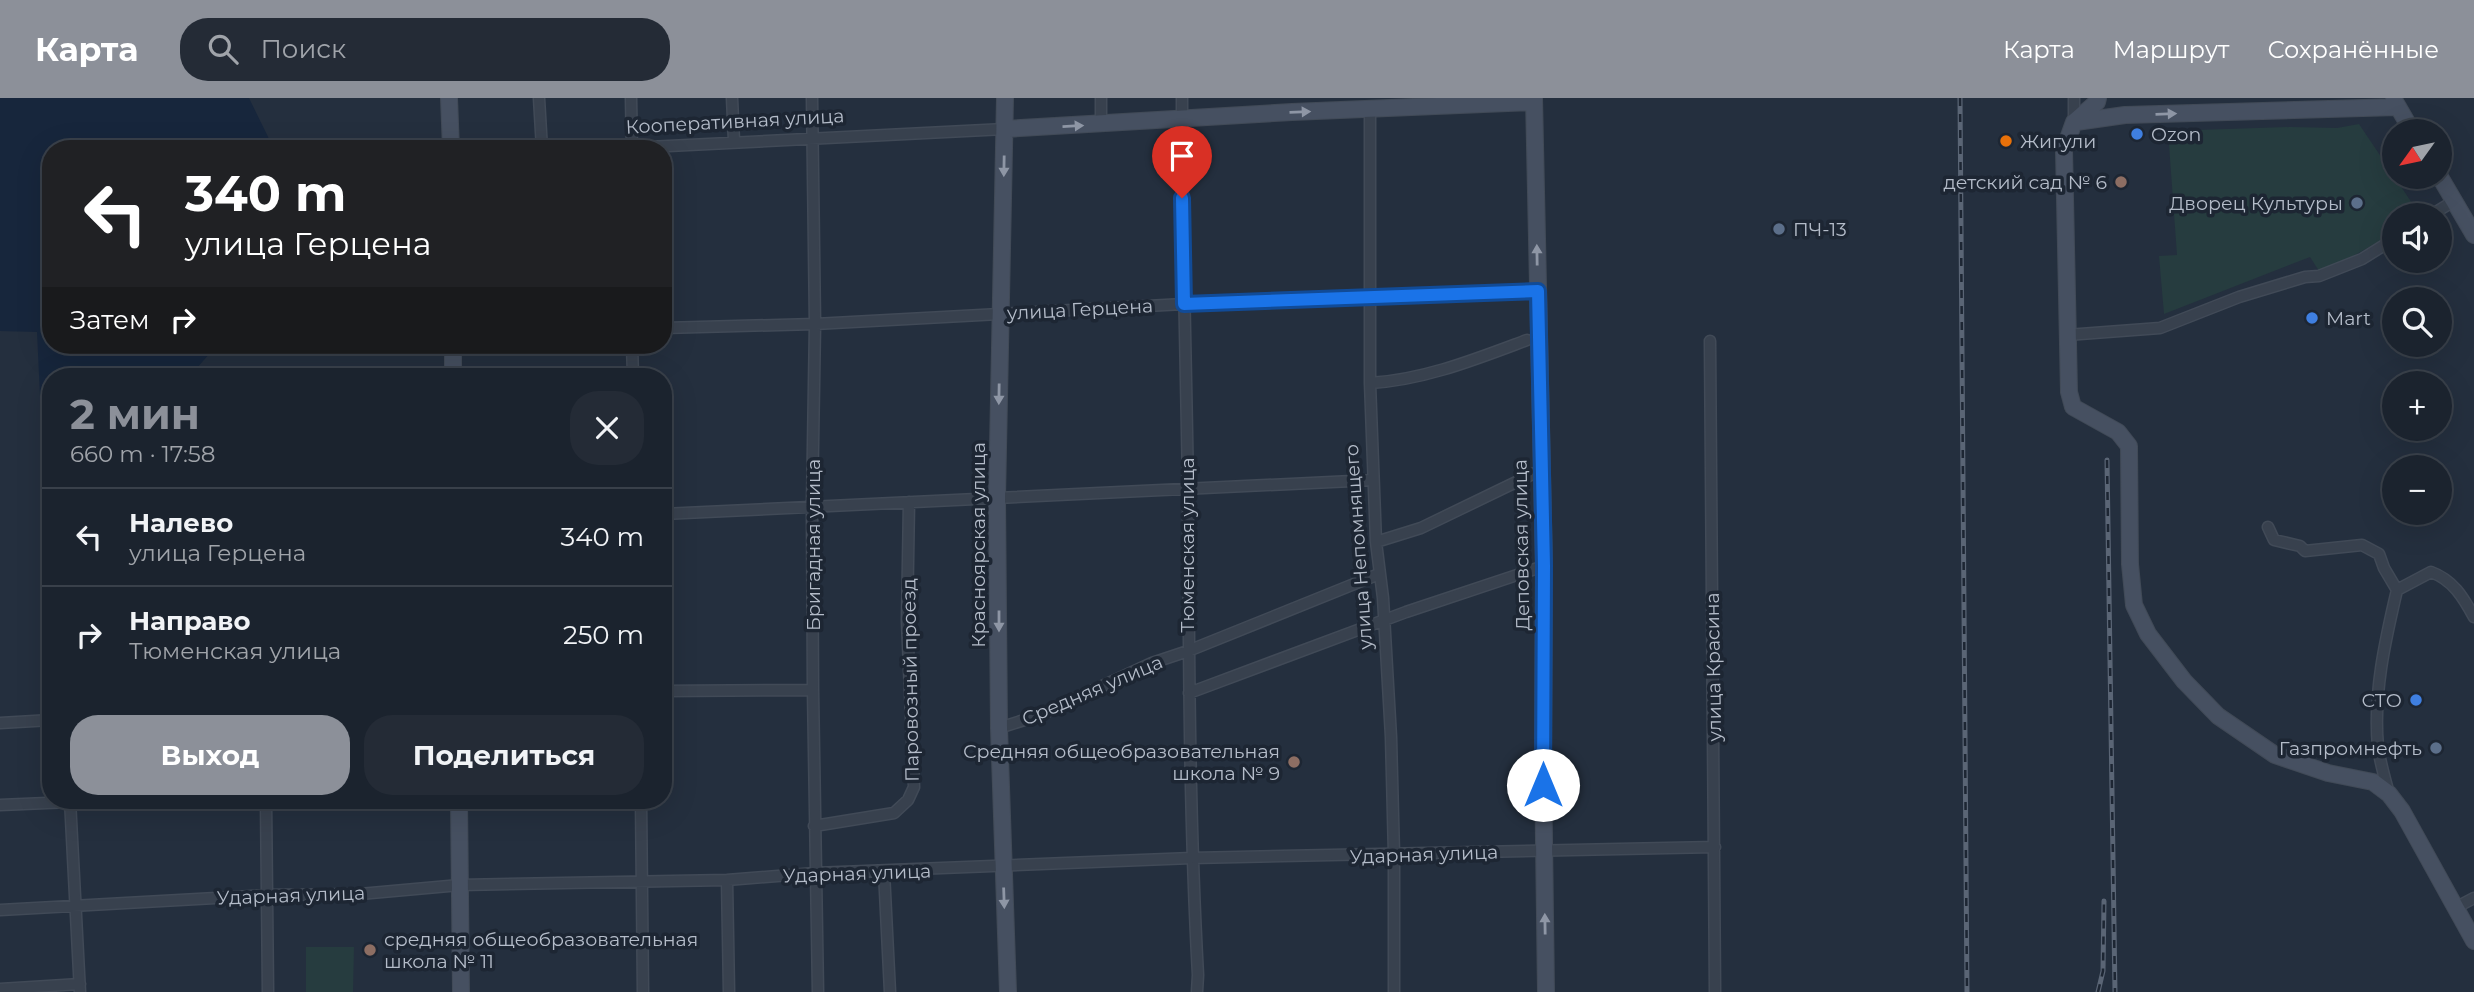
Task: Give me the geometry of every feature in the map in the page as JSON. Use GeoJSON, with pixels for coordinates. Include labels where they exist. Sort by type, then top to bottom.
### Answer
{"type":"FeatureCollection","features":[{"type":"Feature","properties":{"kind":"street"},"geometry":{"type":"LineString","coordinates":[[449,98],[451,140]]}},
{"type":"Feature","properties":{"kind":"street"},"geometry":{"type":"LineString","coordinates":[[539,98],[541,140]]}},
{"type":"Feature","properties":{"kind":"street"},"geometry":{"type":"LineString","coordinates":[[631,98],[632,140]]}},
{"type":"Feature","properties":{"kind":"street"},"geometry":{"type":"LineString","coordinates":[[732,98],[734,141]]}},
{"type":"Feature","properties":{"kind":"street","name":"Бригадная улица"},"geometry":{"type":"LineString","coordinates":[[812,98],[815,324],[813,690],[818,992]]}},
{"type":"Feature","properties":{"kind":"street","name":"Красноярская улица"},"geometry":{"type":"LineString","coordinates":[[1004,98],[997,498],[999,728],[1008,992]]}},
{"type":"Feature","properties":{"kind":"street"},"geometry":{"type":"LineString","coordinates":[[1101,98],[1101,124]]}},
{"type":"Feature","properties":{"kind":"street","name":"Тюменская улица"},"geometry":{"type":"LineString","coordinates":[[1181,98],[1188,651],[1197,992]]}},
{"type":"Feature","properties":{"kind":"street"},"geometry":{"type":"LineString","coordinates":[[2074,98],[2074,122],[2064,150],[2069,392],[2073,407],[2118,432],[2129,446],[2130,564],[2134,605],[2148,634],[2184,681],[2218,716],[2275,755],[2328,773],[2373,782],[2389,794],[2402,811],[2474,941]]}},
{"type":"Feature","properties":{"kind":"street"},"geometry":{"type":"LineString","coordinates":[[2074,122],[2097,102],[2098,98]]}},
{"type":"Feature","properties":{"kind":"street"},"geometry":{"type":"LineString","coordinates":[[2104,98],[2109,106],[2125,115]]}},
{"type":"Feature","properties":{"kind":"street","name":"Кооперативная улица"},"geometry":{"type":"LineString","coordinates":[[672,145],[1101,124],[1370,103],[1534,100]]}},
{"type":"Feature","properties":{"kind":"street","name":"Деповская улица"},"geometry":{"type":"LineString","coordinates":[[1534,100],[1544,566],[1546,992]]}},
{"type":"Feature","properties":{"kind":"street","name":"улица Непомнящего"},"geometry":{"type":"LineString","coordinates":[[1370,103],[1370,383],[1376,542],[1391,737],[1394,992]]}},
{"type":"Feature","properties":{"kind":"street"},"geometry":{"type":"LineString","coordinates":[[2074,122],[2125,115],[2395,103],[2405,119]]}},
{"type":"Feature","properties":{"kind":"street"},"geometry":{"type":"LineString","coordinates":[[2447,189],[2474,235]]}},
{"type":"Feature","properties":{"kind":"street"},"geometry":{"type":"LineString","coordinates":[[2067,335],[2160,328],[2238,297],[2327,273],[2362,259],[2382,246]]}},
{"type":"Feature","properties":{"kind":"street","name":"улица Герцена"},"geometry":{"type":"LineString","coordinates":[[672,327],[815,324],[1184,304],[1538,291]]}},
{"type":"Feature","properties":{"kind":"street"},"geometry":{"type":"LineString","coordinates":[[1370,383],[1392,382],[1459,366],[1527,340]]}},
{"type":"Feature","properties":{"kind":"street","name":"улица Красина"},"geometry":{"type":"LineString","coordinates":[[1710,341],[1715,992]]}},
{"type":"Feature","properties":{"kind":"street"},"geometry":{"type":"LineString","coordinates":[[1376,542],[1421,528],[1541,470]]}},
{"type":"Feature","properties":{"kind":"street"},"geometry":{"type":"LineString","coordinates":[[672,514],[1373,480]]}},
{"type":"Feature","properties":{"kind":"street","name":"Паровозный проезд"},"geometry":{"type":"LineString","coordinates":[[814,826],[894,813],[908,800],[914,787],[907,621],[909,502]]}},
{"type":"Feature","properties":{"kind":"street"},"geometry":{"type":"LineString","coordinates":[[2268,527],[2274,540],[2300,546],[2305,551],[2362,545],[2379,554],[2397,590],[2382,653],[2378,719],[2378,748],[2389,794]]}},
{"type":"Feature","properties":{"kind":"street"},"geometry":{"type":"LineString","coordinates":[[1189,694],[1485,584],[1544,566]]}},
{"type":"Feature","properties":{"kind":"street"},"geometry":{"type":"LineString","coordinates":[[2397,590],[2431,572],[2444,576],[2460,592],[2474,617]]}},
{"type":"Feature","properties":{"kind":"street","name":"Средняя улица"},"geometry":{"type":"LineString","coordinates":[[999,728],[1040,715],[1152,663],[1379,574]]}},
{"type":"Feature","properties":{"kind":"street"},"geometry":{"type":"LineString","coordinates":[[672,691],[813,690]]}},
{"type":"Feature","properties":{"kind":"street"},"geometry":{"type":"LineString","coordinates":[[0,723],[42,721]]}},
{"type":"Feature","properties":{"kind":"street"},"geometry":{"type":"LineString","coordinates":[[0,805],[42,803]]}},
{"type":"Feature","properties":{"kind":"street"},"geometry":{"type":"LineString","coordinates":[[0,989],[80,988],[70,809]]}},
{"type":"Feature","properties":{"kind":"street"},"geometry":{"type":"LineString","coordinates":[[266,809],[268,992]]}},
{"type":"Feature","properties":{"kind":"street"},"geometry":{"type":"LineString","coordinates":[[459,809],[461,992]]}},
{"type":"Feature","properties":{"kind":"street"},"geometry":{"type":"LineString","coordinates":[[641,809],[643,992]]}},
{"type":"Feature","properties":{"kind":"street","name":"Ударная улица"},"geometry":{"type":"LineString","coordinates":[[0,910],[268,895],[360,894],[460,885],[727,880],[815,873],[1192,858],[1715,847]]}},
{"type":"Feature","properties":{"kind":"street"},"geometry":{"type":"LineString","coordinates":[[884,872],[890,992]]}},
{"type":"Feature","properties":{"kind":"street"},"geometry":{"type":"LineString","coordinates":[[727,880],[729,992]]}},
{"type":"Feature","properties":{"kind":"street"},"geometry":{"type":"LineString","coordinates":[[2455,908],[2474,898]]}},
{"type":"Feature","properties":{"kind":"green space"},"geometry":{"type":"Polygon","coordinates":[[[2359,124],[2382,158],[2382,189],[2403,189],[2412,203],[2382,203],[2382,240],[2321,274],[2310,257],[2164,314],[2159,256],[2177,255],[2168,131],[2337,128],[2359,124]]]}},
{"type":"Feature","properties":{"kind":"green space"},"geometry":{"type":"Polygon","coordinates":[[[306,947],[354,947],[353,992],[306,992],[306,947]]]}},
{"type":"Feature","properties":{"kind":"water"},"geometry":{"type":"Polygon","coordinates":[[[0,98],[249,98],[270,140],[42,140],[42,354],[209,354],[197,368],[42,368],[40,396],[37,332],[0,331],[0,98]]]}},
{"type":"Feature","properties":{"kind":"railway"},"geometry":{"type":"LineString","coordinates":[[1960,98],[1967,992]]}},
{"type":"Feature","properties":{"kind":"railway"},"geometry":{"type":"LineString","coordinates":[[2107,460],[2115,992]]}},
{"type":"Feature","properties":{"kind":"railway"},"geometry":{"type":"LineString","coordinates":[[2098,992],[2103,971],[2104,901]]}},
{"type":"Feature","properties":{"kind":"place","name":"Ozon"},"geometry":{"type":"Point","coordinates":[2137,134]}},
{"type":"Feature","properties":{"kind":"place","name":"Жигули"},"geometry":{"type":"Point","coordinates":[2006,141]}},
{"type":"Feature","properties":{"kind":"place","name":"детский сад № 6"},"geometry":{"type":"Point","coordinates":[2121,182]}},
{"type":"Feature","properties":{"kind":"place","name":"Дворец Культуры"},"geometry":{"type":"Point","coordinates":[2357,203]}},
{"type":"Feature","properties":{"kind":"place","name":"ПЧ-13"},"geometry":{"type":"Point","coordinates":[1779,229]}},
{"type":"Feature","properties":{"kind":"place","name":"Mart"},"geometry":{"type":"Point","coordinates":[2312,318]}},
{"type":"Feature","properties":{"kind":"place","name":"СТО"},"geometry":{"type":"Point","coordinates":[2416,700]}},
{"type":"Feature","properties":{"kind":"place","name":"Газпромнефть"},"geometry":{"type":"Point","coordinates":[2436,748]}},
{"type":"Feature","properties":{"kind":"place","name":"Средняя общеобразовательная школа № 9"},"geometry":{"type":"Point","coordinates":[1294,762]}},
{"type":"Feature","properties":{"kind":"place","name":"средняя общеобразовательная школа № 11"},"geometry":{"type":"Point","coordinates":[370,950]}},
{"type":"Feature","properties":{"kind":"route"},"geometry":{"type":"LineString","coordinates":[[1182,198],[1184,304],[1538,291],[1544,566],[1543,785]]}}]}
